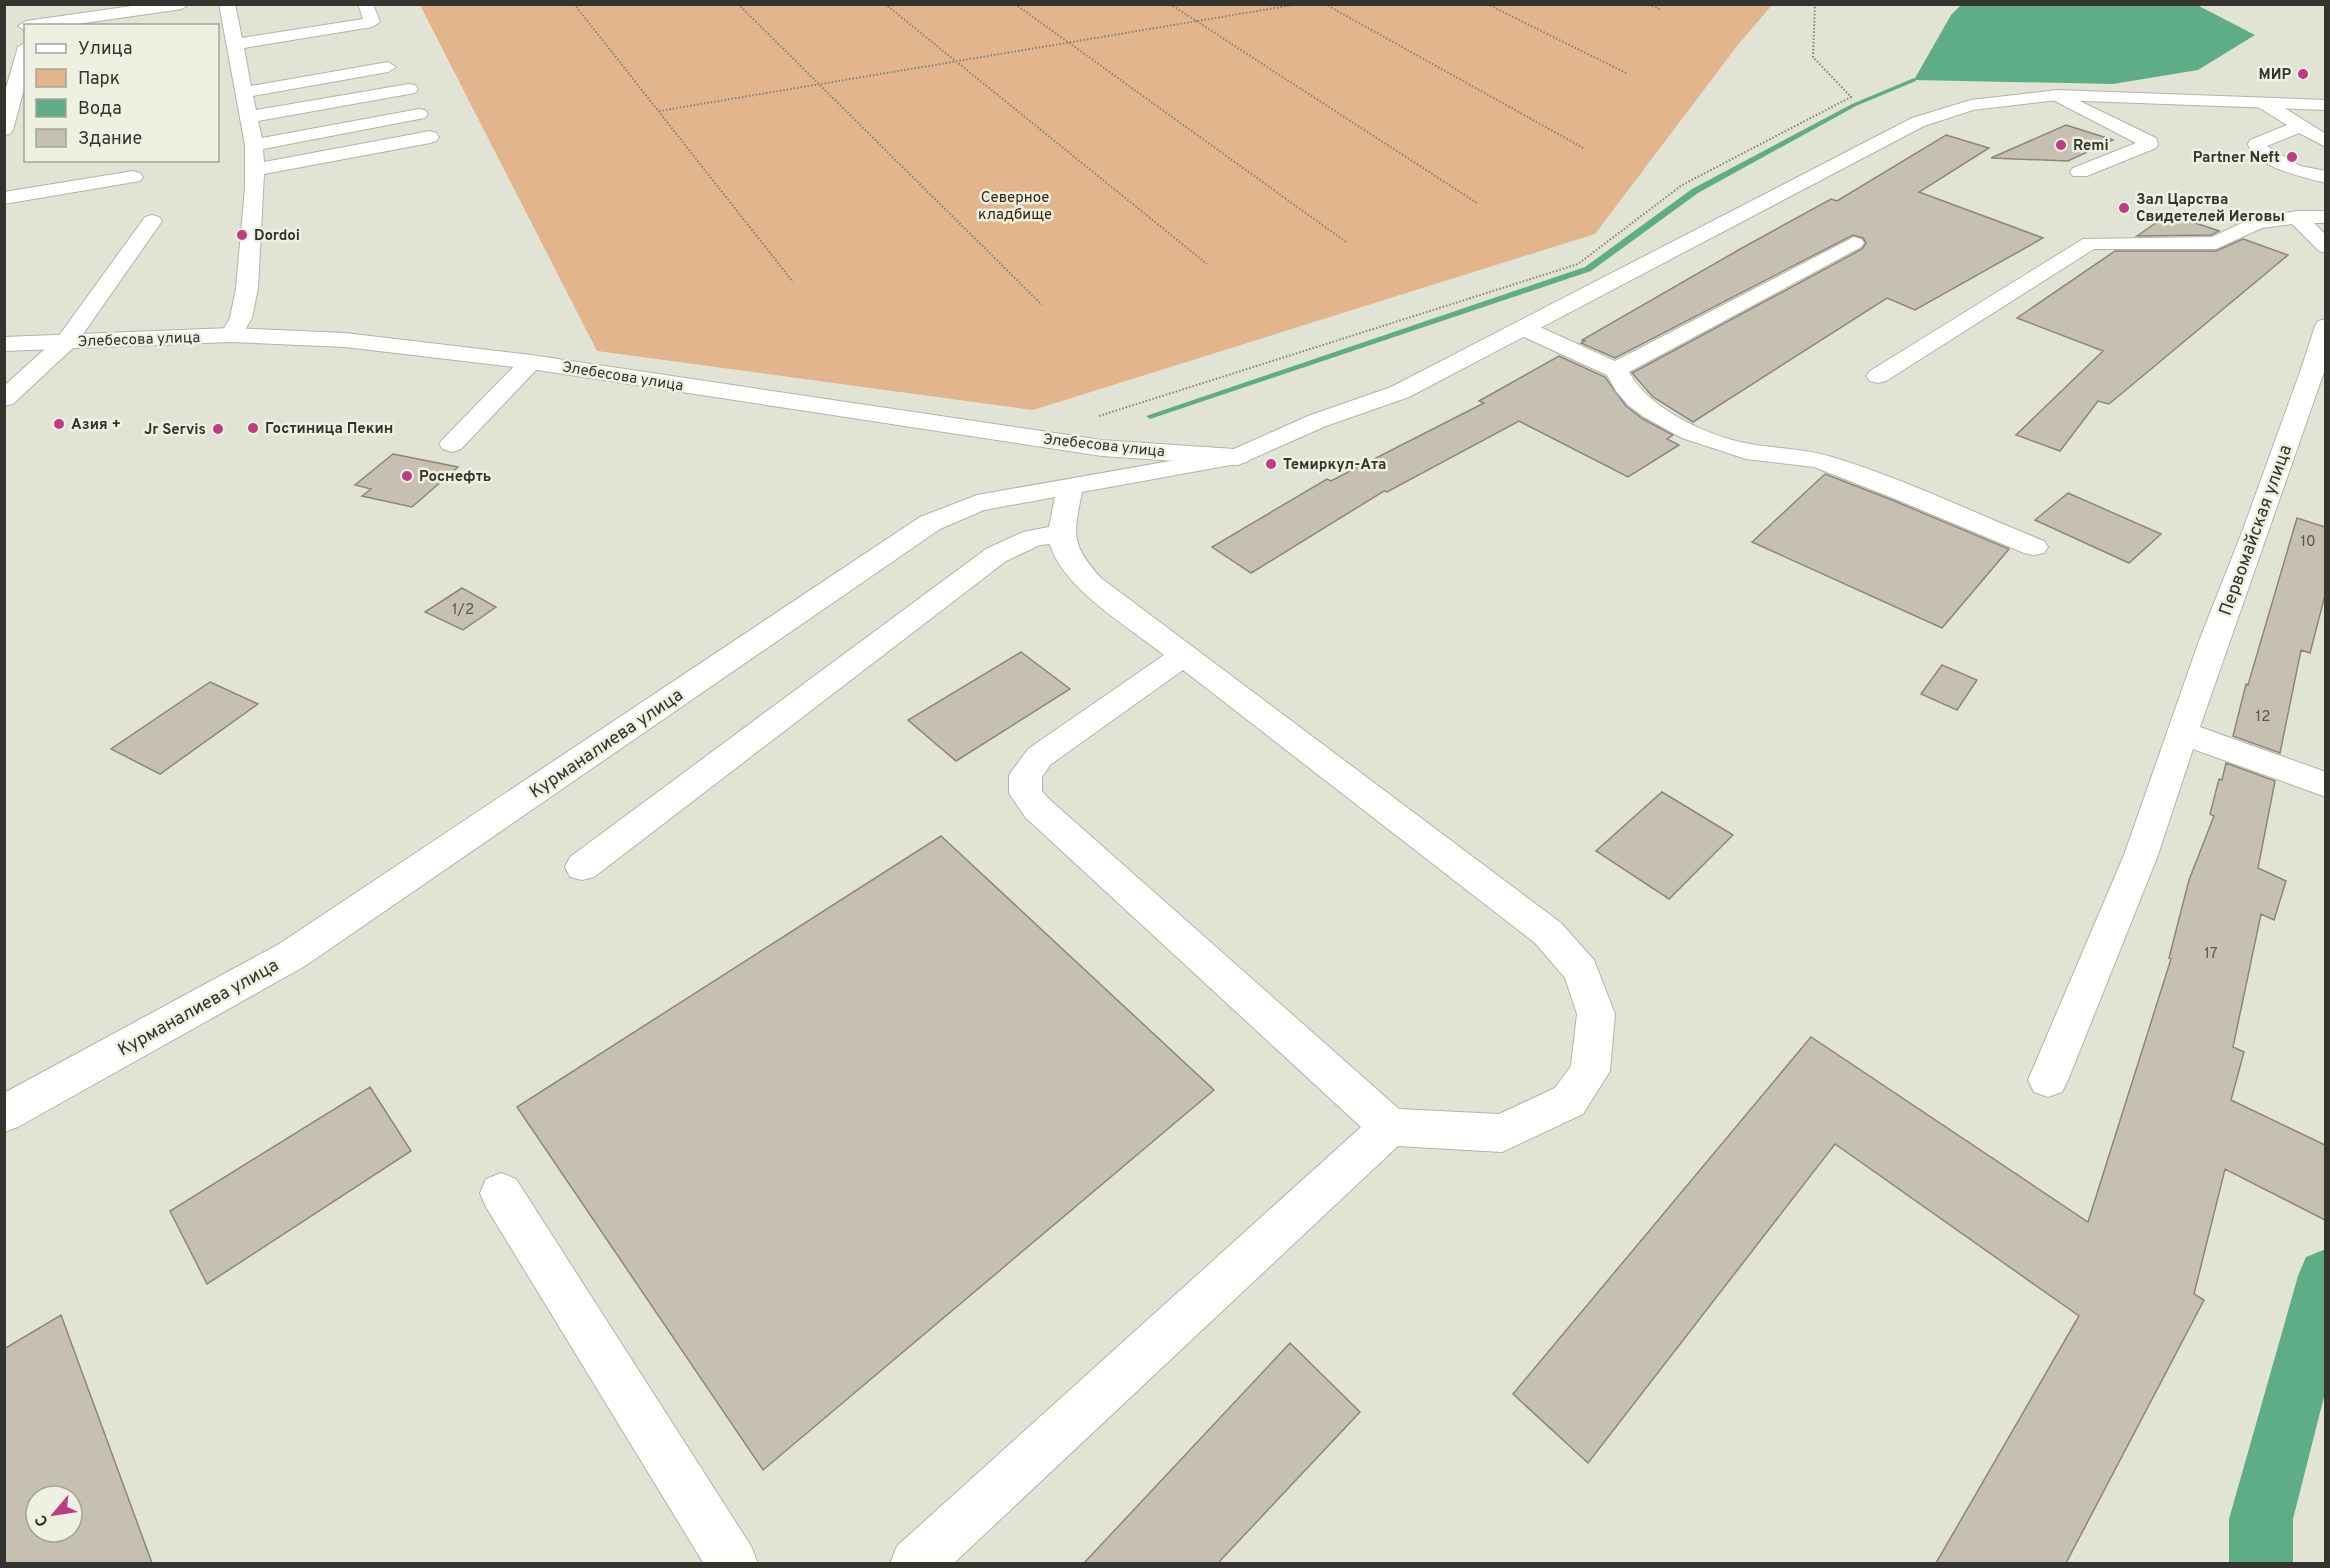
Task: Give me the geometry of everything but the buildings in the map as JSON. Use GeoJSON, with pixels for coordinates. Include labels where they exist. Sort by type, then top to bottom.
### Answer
{"type":"FeatureCollection","features":[{"type":"Feature","properties":{"kind":"street"},"geometry":{"type":"LineString","coordinates":[[27,24],[36,4]]}},
{"type":"Feature","properties":{"kind":"street"},"geometry":{"type":"LineString","coordinates":[[40,24],[182,4]]}},
{"type":"Feature","properties":{"kind":"street"},"geometry":{"type":"LineString","coordinates":[[227,4],[228,33],[245,65],[244,92],[254,145],[247,288],[241,318],[231,335]]}},
{"type":"Feature","properties":{"kind":"street"},"geometry":{"type":"LineString","coordinates":[[228,33],[372,22],[365,4]]}},
{"type":"Feature","properties":{"kind":"street"},"geometry":{"type":"LineString","coordinates":[[4,57],[24,52]]}},
{"type":"Feature","properties":{"kind":"street"},"geometry":{"type":"LineString","coordinates":[[24,56],[5,125],[24,120]]}},
{"type":"Feature","properties":{"kind":"street"},"geometry":{"type":"LineString","coordinates":[[244,92],[388,67]]}},
{"type":"Feature","properties":{"kind":"street"},"geometry":{"type":"LineString","coordinates":[[249,117],[409,88]]}},
{"type":"Feature","properties":{"kind":"street"},"geometry":{"type":"LineString","coordinates":[[2057,95],[2149,142],[2079,172]]}},
{"type":"Feature","properties":{"kind":"street"},"geometry":{"type":"LineString","coordinates":[[1238,457],[1317,421],[1400,392],[1918,122],[1971,105],[2057,95],[2325,105]]}},
{"type":"Feature","properties":{"kind":"street"},"geometry":{"type":"LineString","coordinates":[[2264,102],[2325,142]]}},
{"type":"Feature","properties":{"kind":"street"},"geometry":{"type":"LineString","coordinates":[[254,145],[419,114]]}},
{"type":"Feature","properties":{"kind":"street"},"geometry":{"type":"LineString","coordinates":[[2300,126],[2257,144],[2258,149],[2294,170],[2325,177]]}},
{"type":"Feature","properties":{"kind":"street"},"geometry":{"type":"LineString","coordinates":[[254,170],[430,137]]}},
{"type":"Feature","properties":{"kind":"street"},"geometry":{"type":"LineString","coordinates":[[4,198],[133,177]]}},
{"type":"Feature","properties":{"kind":"street"},"geometry":{"type":"LineString","coordinates":[[2297,217],[2325,247]]}},
{"type":"Feature","properties":{"kind":"street"},"geometry":{"type":"LineString","coordinates":[[1878,376],[2090,243],[2216,243],[2257,223],[2297,217],[2325,217]]}},
{"type":"Feature","properties":{"kind":"street"},"geometry":{"type":"LineString","coordinates":[[4,399],[66,342],[152,221]]}},
{"type":"Feature","properties":{"kind":"street"},"geometry":{"type":"LineString","coordinates":[[1616,370],[1854,243]]}},
{"type":"Feature","properties":{"kind":"street","name":"Первомайская улица"},"geometry":{"type":"LineString","coordinates":[[2048,1080],[2141,855],[2214,641],[2256,532],[2305,393],[2325,326]]}},
{"type":"Feature","properties":{"kind":"street"},"geometry":{"type":"LineString","coordinates":[[1523,328],[1616,370],[1630,393],[1652,411],[1696,435],[1748,451],[1821,461],[2034,547]]}},
{"type":"Feature","properties":{"kind":"street","name":"Элебесова улица"},"geometry":{"type":"LineString","coordinates":[[4,344],[231,335],[345,340],[531,362],[1102,448],[1238,457]]}},
{"type":"Feature","properties":{"kind":"street"},"geometry":{"type":"LineString","coordinates":[[452,444],[531,362]]}},
{"type":"Feature","properties":{"kind":"street","name":"Курманалиева улица"},"geometry":{"type":"LineString","coordinates":[[4,1114],[291,955],[930,523],[977,504],[1238,457]]}},
{"type":"Feature","properties":{"kind":"street"},"geometry":{"type":"LineString","coordinates":[[1070,487],[1060,534],[1061,543],[1075,566],[1091,584],[1184,655],[1548,933],[1581,971],[1596,1014],[1590,1071],[1569,1101],[1502,1133],[1390,1127],[1037,808],[1026,793],[1025,775],[1039,757],[1184,655]]}},
{"type":"Feature","properties":{"kind":"street"},"geometry":{"type":"LineString","coordinates":[[582,867],[996,555],[1033,538],[1060,534]]}},
{"type":"Feature","properties":{"kind":"street"},"geometry":{"type":"LineString","coordinates":[[2182,733],[2325,785]]}},
{"type":"Feature","properties":{"kind":"street"},"geometry":{"type":"LineString","coordinates":[[915,1563],[1390,1127]]}},
{"type":"Feature","properties":{"kind":"street"},"geometry":{"type":"LineString","coordinates":[[501,1193],[733,1563]]}},
{"type":"Feature","properties":{"kind":"path"},"geometry":{"type":"LineString","coordinates":[[574,4],[793,282]]}},
{"type":"Feature","properties":{"kind":"path"},"geometry":{"type":"LineString","coordinates":[[738,4],[1042,305]]}},
{"type":"Feature","properties":{"kind":"path"},"geometry":{"type":"LineString","coordinates":[[885,4],[1206,264]]}},
{"type":"Feature","properties":{"kind":"path"},"geometry":{"type":"LineString","coordinates":[[1015,4],[1346,242]]}},
{"type":"Feature","properties":{"kind":"path"},"geometry":{"type":"LineString","coordinates":[[1170,4],[1477,203]]}},
{"type":"Feature","properties":{"kind":"path"},"geometry":{"type":"LineString","coordinates":[[659,111],[1299,4]]}},
{"type":"Feature","properties":{"kind":"path"},"geometry":{"type":"LineString","coordinates":[[1325,4],[1585,149]]}},
{"type":"Feature","properties":{"kind":"path"},"geometry":{"type":"LineString","coordinates":[[1487,4],[1628,74]]}},
{"type":"Feature","properties":{"kind":"path"},"geometry":{"type":"LineString","coordinates":[[1649,4],[1661,10]]}},
{"type":"Feature","properties":{"kind":"path"},"geometry":{"type":"LineString","coordinates":[[1089,419],[1578,264],[1682,185],[1851,97],[1813,57],[1815,4]]}},
{"type":"Feature","properties":{"kind":"green space","name":"Северное кладбище"},"geometry":{"type":"Polygon","coordinates":[[[420,5],[1772,5],[1737,46],[1595,234],[1033,410],[597,351],[420,5]]]}},
{"type":"Feature","properties":{"kind":"water"},"geometry":{"type":"Polygon","coordinates":[[[1961,5],[2197,5],[2255,35],[2198,70],[2113,84],[1914,80],[1951,15],[1961,5]]]}},
{"type":"Feature","properties":{"kind":"waterway"},"geometry":{"type":"LineString","coordinates":[[1150,416],[1588,269],[1695,191],[1854,105],[1914,80]]}},
{"type":"Feature","properties":{"kind":"waterway"},"geometry":{"type":"LineString","coordinates":[[2261,1564],[2261,1519],[2326,1276]]}},
{"type":"Feature","properties":{"kind":"place","name":"МИР"},"geometry":{"type":"Point","coordinates":[2303,74]}},
{"type":"Feature","properties":{"kind":"place","name":"Remi"},"geometry":{"type":"Point","coordinates":[2061,145]}},
{"type":"Feature","properties":{"kind":"place","name":"Partner Neft"},"geometry":{"type":"Point","coordinates":[2292,157]}},
{"type":"Feature","properties":{"kind":"place","name":"Зал Царства Свидетелей Иеговы"},"geometry":{"type":"Point","coordinates":[2124,208]}},
{"type":"Feature","properties":{"kind":"place","name":"Dordoi"},"geometry":{"type":"Point","coordinates":[242,235]}},
{"type":"Feature","properties":{"kind":"place","name":"Азия +"},"geometry":{"type":"Point","coordinates":[59,424]}},
{"type":"Feature","properties":{"kind":"place","name":"Гостиница Пекин"},"geometry":{"type":"Point","coordinates":[253,428]}},
{"type":"Feature","properties":{"kind":"place","name":"Jr Servis"},"geometry":{"type":"Point","coordinates":[218,429]}},
{"type":"Feature","properties":{"kind":"place","name":"Темиркул-Ата"},"geometry":{"type":"Point","coordinates":[1271,464]}},
{"type":"Feature","properties":{"kind":"place","name":"Роснефть"},"geometry":{"type":"Point","coordinates":[407,476]}}]}
